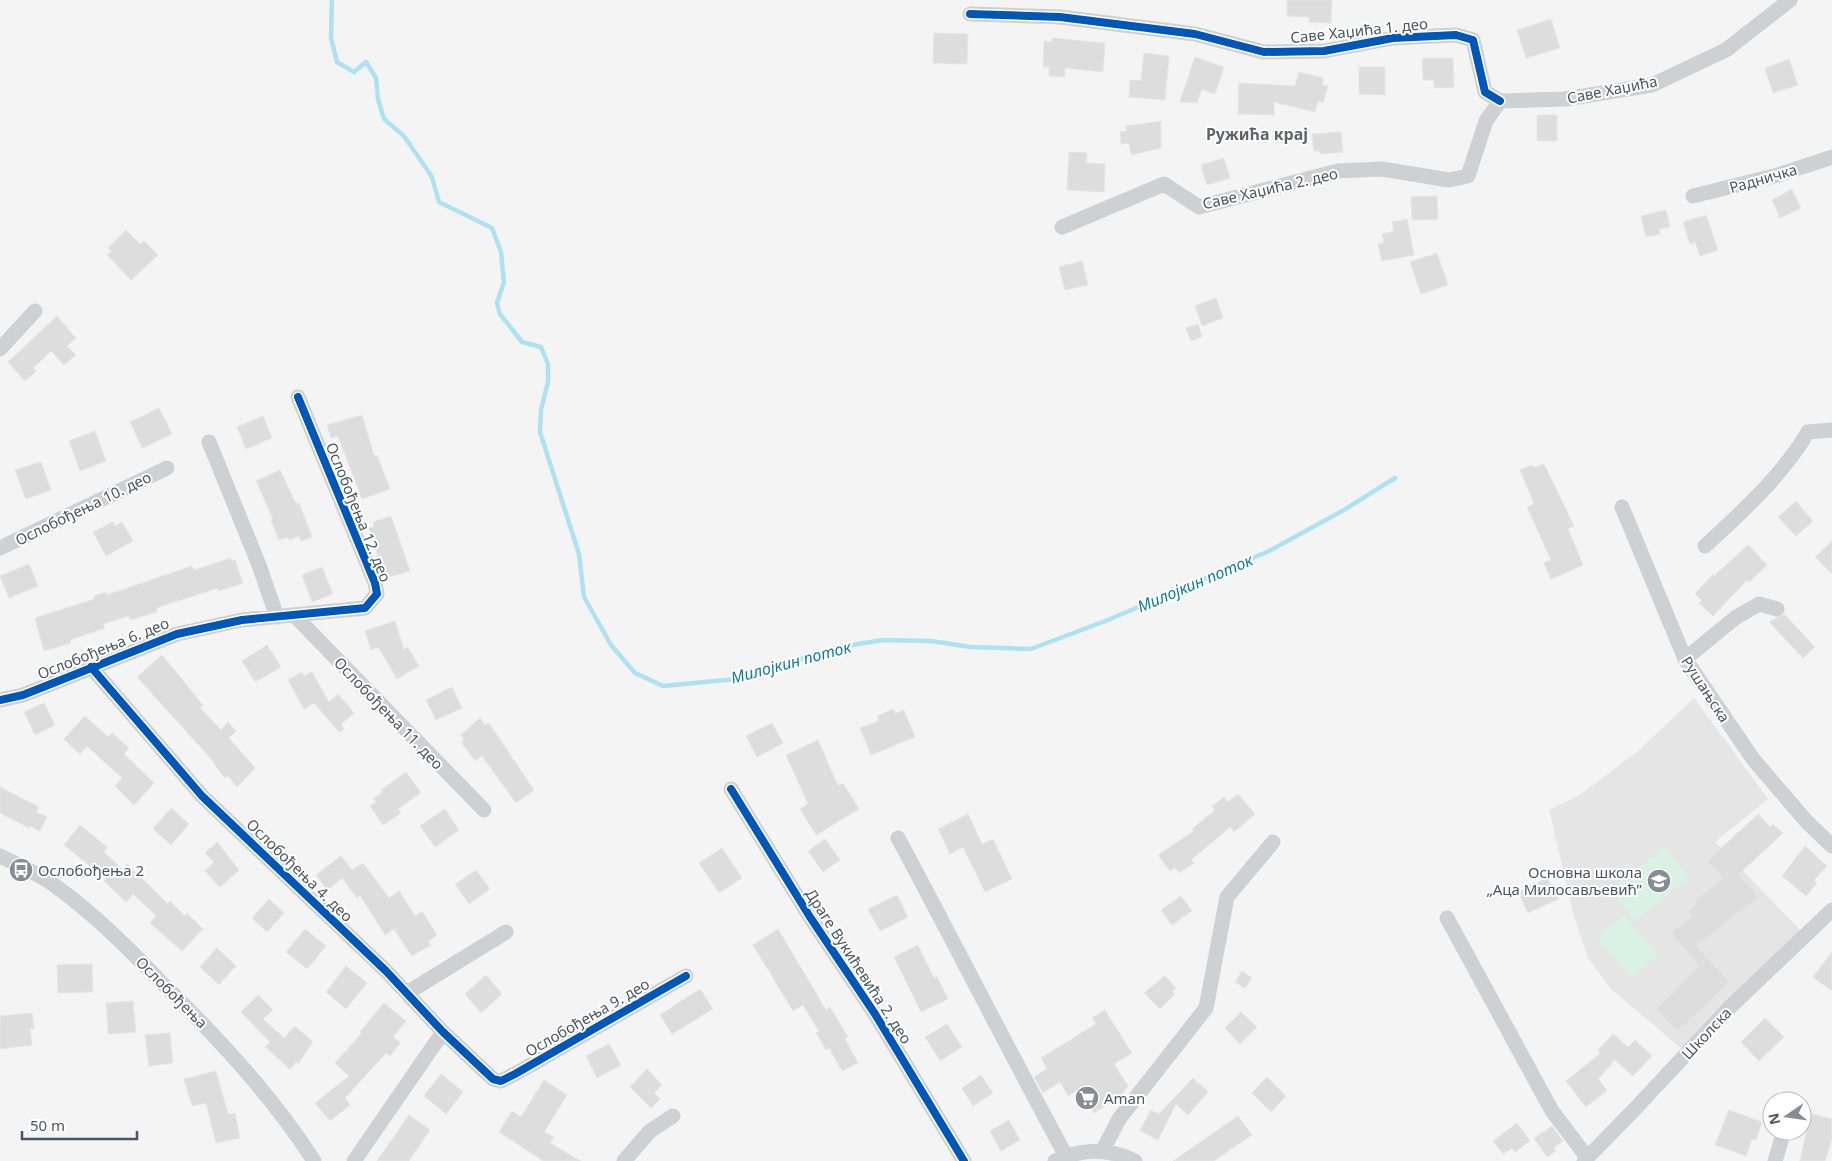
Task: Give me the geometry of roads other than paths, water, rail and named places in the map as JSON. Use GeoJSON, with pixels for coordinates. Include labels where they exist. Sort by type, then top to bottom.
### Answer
{"type":"FeatureCollection","features":[{"type":"Feature","properties":{"kind":"street","name":"Саве Хаџића"},"geometry":{"type":"LineString","coordinates":[[1500,101],[1565,99],[1652,85],[1726,50],[1790,0]]}},
{"type":"Feature","properties":{"kind":"street","name":"Саве Хаџића 1. део"},"geometry":{"type":"LineString","coordinates":[[970,14],[1060,18],[1195,34],[1264,52],[1324,51],[1393,38],[1456,35],[1473,40],[1485,92],[1500,101]]}},
{"type":"Feature","properties":{"kind":"street","name":"Саве Хаџића 2. део"},"geometry":{"type":"LineString","coordinates":[[1062,227],[1164,184],[1200,207],[1338,171],[1382,169],[1449,180],[1468,176],[1486,122],[1500,101]]}},
{"type":"Feature","properties":{"kind":"street","name":"Радничка"},"geometry":{"type":"LineString","coordinates":[[1693,196],[1778,175],[1832,156]]}},
{"type":"Feature","properties":{"kind":"street"},"geometry":{"type":"LineString","coordinates":[[0,349],[35,311]]}},
{"type":"Feature","properties":{"kind":"street","name":"Ослобођења 12. део"},"geometry":{"type":"LineString","coordinates":[[277,617],[365,608],[377,594],[375,583],[298,398]]}},
{"type":"Feature","properties":{"kind":"street"},"geometry":{"type":"LineString","coordinates":[[1705,546],[1762,492],[1791,460],[1808,432],[1832,430]]}},
{"type":"Feature","properties":{"kind":"street"},"geometry":{"type":"LineString","coordinates":[[209,442],[259,565],[277,617]]}},
{"type":"Feature","properties":{"kind":"street","name":"Ослобођења 10. део"},"geometry":{"type":"LineString","coordinates":[[0,548],[167,468]]}},
{"type":"Feature","properties":{"kind":"street","name":"Рушањска"},"geometry":{"type":"LineString","coordinates":[[1622,507],[1685,659],[1753,759],[1807,822],[1832,846]]}},
{"type":"Feature","properties":{"kind":"street"},"geometry":{"type":"LineString","coordinates":[[1685,659],[1735,618],[1758,604],[1777,609]]}},
{"type":"Feature","properties":{"kind":"street","name":"Ослобођења 11. део"},"geometry":{"type":"LineString","coordinates":[[294,615],[484,810]]}},
{"type":"Feature","properties":{"kind":"street","name":"Ослобођења 6. део"},"geometry":{"type":"LineString","coordinates":[[0,700],[23,695],[177,634],[242,620],[277,617]]}},
{"type":"Feature","properties":{"kind":"street","name":"Ослобођења 4. део"},"geometry":{"type":"LineString","coordinates":[[91,667],[202,796],[407,993],[443,1032],[493,1079],[501,1081]]}},
{"type":"Feature","properties":{"kind":"street","name":"Драге Вукићевића 2. део"},"geometry":{"type":"LineString","coordinates":[[731,789],[810,917],[875,1014],[964,1161]]}},
{"type":"Feature","properties":{"kind":"street"},"geometry":{"type":"LineString","coordinates":[[898,838],[954,941],[1061,1158],[1084,1151],[1103,1150],[1116,1152],[1135,1161]]}},
{"type":"Feature","properties":{"kind":"street"},"geometry":{"type":"LineString","coordinates":[[1103,1150],[1119,1118],[1206,1008],[1227,897],[1273,842]]}},
{"type":"Feature","properties":{"kind":"street","name":"Ослобођења"},"geometry":{"type":"LineString","coordinates":[[0,856],[52,884],[103,923],[205,1025],[252,1076],[287,1121],[314,1161]]}},
{"type":"Feature","properties":{"kind":"street","name":"Школска"},"geometry":{"type":"LineString","coordinates":[[1586,1159],[1634,1111],[1729,1008],[1832,910]]}},
{"type":"Feature","properties":{"kind":"street"},"geometry":{"type":"LineString","coordinates":[[1447,918],[1552,1111],[1586,1159]]}},
{"type":"Feature","properties":{"kind":"street"},"geometry":{"type":"LineString","coordinates":[[407,993],[506,932]]}},
{"type":"Feature","properties":{"kind":"street","name":"Ослобођења 9. део"},"geometry":{"type":"LineString","coordinates":[[501,1081],[686,976]]}},
{"type":"Feature","properties":{"kind":"street"},"geometry":{"type":"LineString","coordinates":[[354,1161],[443,1032]]}},
{"type":"Feature","properties":{"kind":"street"},"geometry":{"type":"LineString","coordinates":[[624,1161],[650,1132],[672,1116]]}},
{"type":"Feature","properties":{"kind":"street"},"geometry":{"type":"LineString","coordinates":[[1775,1161],[1781,1141]]}},
{"type":"Feature","properties":{"kind":"waterway","name":"Милојкин поток"},"geometry":{"type":"LineString","coordinates":[[332,0],[331,38],[337,62],[354,72],[366,62],[376,78],[378,99],[384,119],[404,136],[432,177],[439,202],[492,228],[501,252],[504,282],[497,303],[500,314],[522,342],[541,347],[548,364],[548,382],[541,410],[540,432],[579,554],[584,597],[611,645],[635,673],[663,686],[736,679],[840,647],[883,640],[931,641],[971,647],[1031,649],[1108,620],[1269,551],[1344,510],[1395,478]]}},
{"type":"Feature","properties":{"kind":"place","name":"Ослобођења 2"},"geometry":{"type":"Point","coordinates":[21,870]}},
{"type":"Feature","properties":{"kind":"place","name":"Основна школа „Аца Милосављевић”"},"geometry":{"type":"Point","coordinates":[1659,881]}},
{"type":"Feature","properties":{"kind":"place","name":"Aman"},"geometry":{"type":"Point","coordinates":[1087,1098]}},
{"type":"Feature","properties":{"kind":"district","name":"Ружића крај"},"geometry":{"type":"Point","coordinates":[1257,134]}}]}
